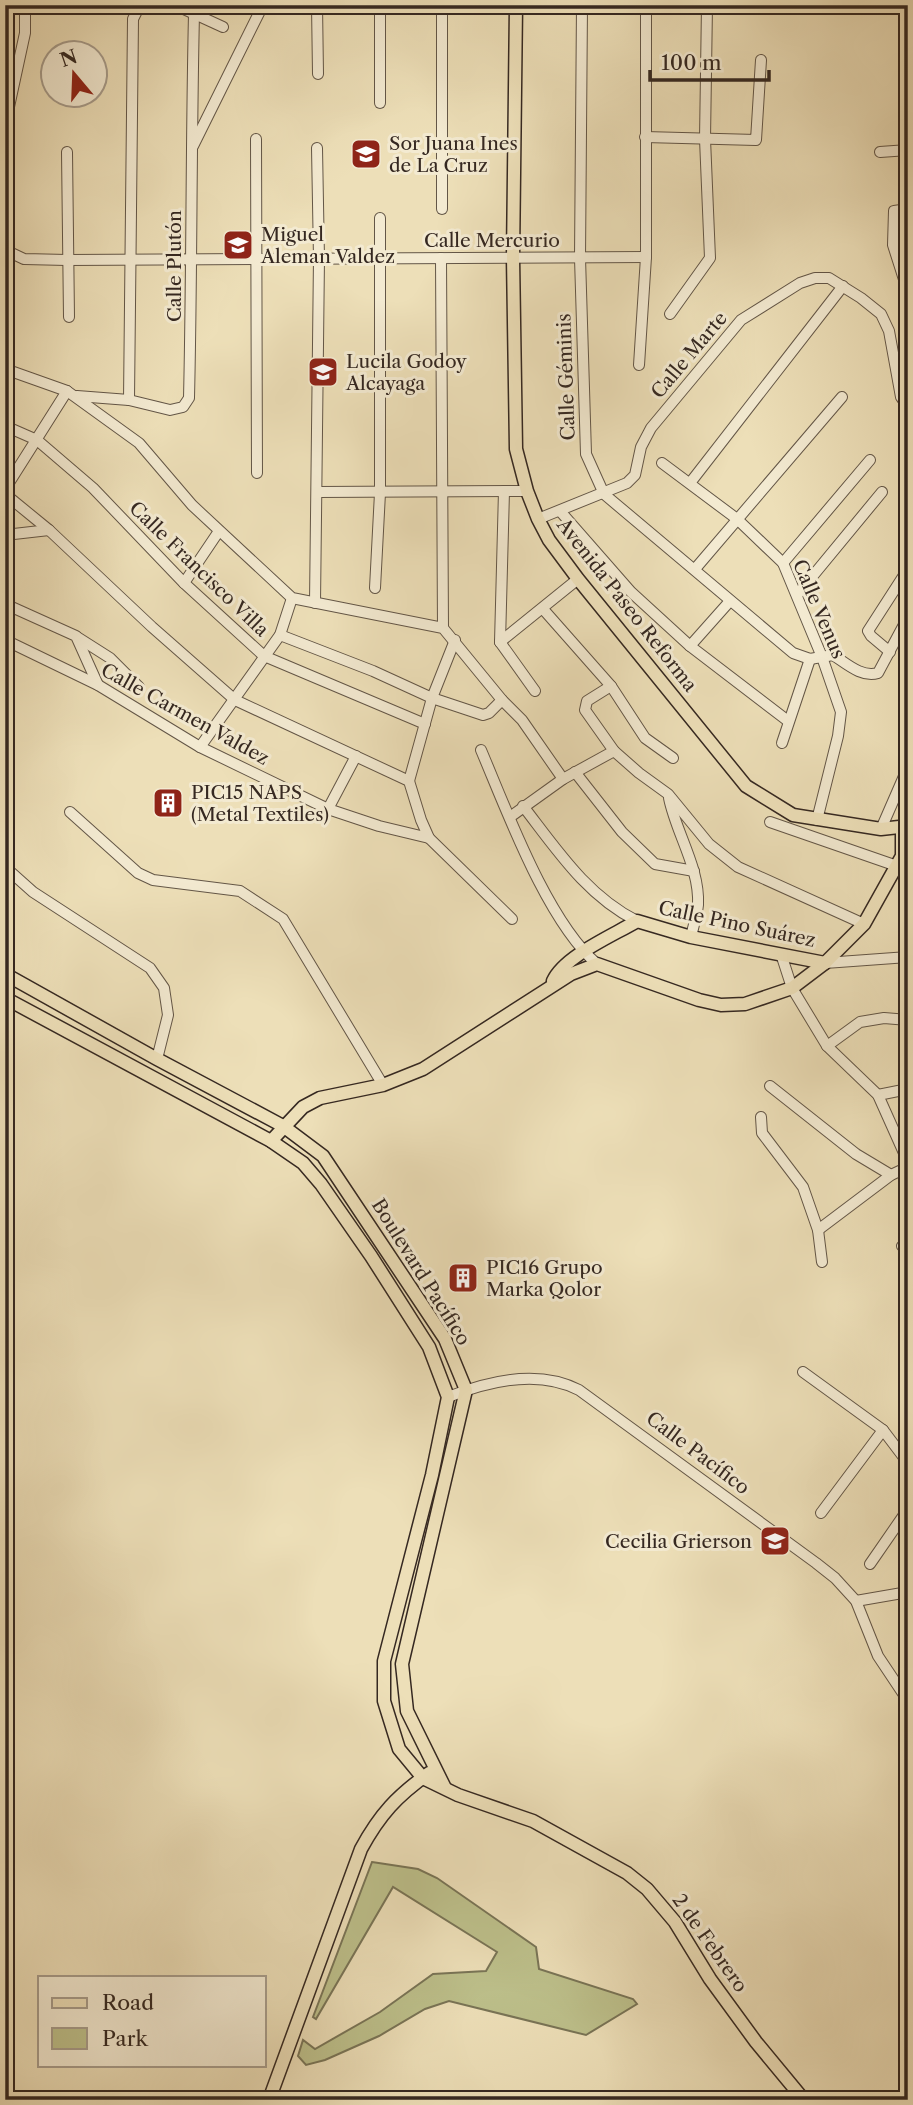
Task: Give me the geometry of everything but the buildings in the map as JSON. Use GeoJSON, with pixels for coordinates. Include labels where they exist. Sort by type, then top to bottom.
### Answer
{"type":"FeatureCollection","features":[{"type":"Feature","properties":{"kind":"main road","name":"Avenida Paseo Reforma"},"geometry":{"type":"LineString","coordinates":[[516,5],[513,258],[516,449],[538,519],[549,540],[578,579],[746,786],[793,816],[881,829],[905,826]]}},
{"type":"Feature","properties":{"kind":"main road"},"geometry":{"type":"LineString","coordinates":[[271,1141],[303,1107],[320,1098],[383,1084],[423,1069],[551,986],[571,974],[597,964],[699,1000],[721,1004],[744,1004],[792,988],[825,964],[864,923],[902,861],[905,826]]}},
{"type":"Feature","properties":{"kind":"main road"},"geometry":{"type":"LineString","coordinates":[[551,986],[556,975],[584,953],[638,921]]}},
{"type":"Feature","properties":{"kind":"main road","name":"Calle Pino Suárez"},"geometry":{"type":"LineString","coordinates":[[638,921],[691,937],[825,964]]}},
{"type":"Feature","properties":{"kind":"main road","name":"Boulevard Pacífico"},"geometry":{"type":"LineString","coordinates":[[5,974],[283,1126],[323,1156],[444,1339],[466,1390]]}},
{"type":"Feature","properties":{"kind":"main road","name":"Boulevard Pacífico"},"geometry":{"type":"LineString","coordinates":[[5,998],[271,1141],[303,1163],[321,1184],[371,1256],[429,1348],[448,1397]]}},
{"type":"Feature","properties":{"kind":"main road"},"geometry":{"type":"LineString","coordinates":[[445,1788],[407,1711],[402,1664],[466,1390]]}},
{"type":"Feature","properties":{"kind":"main road"},"geometry":{"type":"LineString","coordinates":[[423,1778],[399,1749],[384,1701],[384,1661],[432,1475],[448,1397]]}},
{"type":"Feature","properties":{"kind":"main road"},"geometry":{"type":"LineString","coordinates":[[269,2100],[361,1849],[376,1820],[386,1808],[436,1769]]}},
{"type":"Feature","properties":{"kind":"main road","name":"2 de Febrero"},"geometry":{"type":"LineString","coordinates":[[423,1778],[458,1795],[533,1821],[627,1873],[647,1889],[675,1922],[710,1979],[748,2031],[804,2100]]}},
{"type":"Feature","properties":{"kind":"street"},"geometry":{"type":"LineString","coordinates":[[5,177],[6,119],[25,33],[25,5]]}},
{"type":"Feature","properties":{"kind":"street"},"geometry":{"type":"LineString","coordinates":[[129,400],[133,19],[140,5]]}},
{"type":"Feature","properties":{"kind":"street"},"geometry":{"type":"LineString","coordinates":[[175,5],[223,27]]}},
{"type":"Feature","properties":{"kind":"street"},"geometry":{"type":"LineString","coordinates":[[191,150],[263,5]]}},
{"type":"Feature","properties":{"kind":"street"},"geometry":{"type":"LineString","coordinates":[[317,5],[318,74]]}},
{"type":"Feature","properties":{"kind":"street"},"geometry":{"type":"LineString","coordinates":[[380,5],[380,103]]}},
{"type":"Feature","properties":{"kind":"street"},"geometry":{"type":"LineString","coordinates":[[442,5],[442,209]]}},
{"type":"Feature","properties":{"kind":"street","name":"Calle Géminis"},"geometry":{"type":"LineString","coordinates":[[582,5],[580,258],[586,454],[604,494],[793,653],[810,659]]}},
{"type":"Feature","properties":{"kind":"street"},"geometry":{"type":"LineString","coordinates":[[639,365],[646,257],[646,5]]}},
{"type":"Feature","properties":{"kind":"street"},"geometry":{"type":"LineString","coordinates":[[670,314],[710,258],[705,139],[707,5]]}},
{"type":"Feature","properties":{"kind":"street","name":"Calle Plutón"},"geometry":{"type":"LineString","coordinates":[[71,394],[129,400],[170,410],[183,407],[189,398],[193,259],[191,150],[194,14]]}},
{"type":"Feature","properties":{"kind":"street"},"geometry":{"type":"LineString","coordinates":[[645,137],[756,140],[761,60]]}},
{"type":"Feature","properties":{"kind":"street"},"geometry":{"type":"LineString","coordinates":[[256,139],[257,473]]}},
{"type":"Feature","properties":{"kind":"street"},"geometry":{"type":"LineString","coordinates":[[315,603],[319,258],[317,148]]}},
{"type":"Feature","properties":{"kind":"street"},"geometry":{"type":"LineString","coordinates":[[880,152],[908,150]]}},
{"type":"Feature","properties":{"kind":"street"},"geometry":{"type":"LineString","coordinates":[[67,152],[69,317]]}},
{"type":"Feature","properties":{"kind":"street"},"geometry":{"type":"LineString","coordinates":[[908,209],[894,211],[893,245],[908,292]]}},
{"type":"Feature","properties":{"kind":"street"},"geometry":{"type":"LineString","coordinates":[[375,588],[380,493],[380,219]]}},
{"type":"Feature","properties":{"kind":"street","name":"Calle Mercurio"},"geometry":{"type":"LineString","coordinates":[[5,250],[24,259],[67,260],[646,257]]}},
{"type":"Feature","properties":{"kind":"street"},"geometry":{"type":"LineString","coordinates":[[441,258],[443,628]]}},
{"type":"Feature","properties":{"kind":"street","name":"Calle Marte"},"geometry":{"type":"LineString","coordinates":[[538,519],[627,483],[635,475],[641,447],[651,428],[741,320],[800,283],[816,278],[829,278],[881,314],[889,331],[901,397],[908,407]]}},
{"type":"Feature","properties":{"kind":"street"},"geometry":{"type":"LineString","coordinates":[[690,483],[842,286]]}},
{"type":"Feature","properties":{"kind":"street"},"geometry":{"type":"LineString","coordinates":[[5,369],[71,394],[139,443],[192,505],[292,598],[443,628],[522,720],[563,779]]}},
{"type":"Feature","properties":{"kind":"street"},"geometry":{"type":"LineString","coordinates":[[71,394],[37,440],[5,492],[235,700],[409,781]]}},
{"type":"Feature","properties":{"kind":"street"},"geometry":{"type":"LineString","coordinates":[[695,569],[842,397]]}},
{"type":"Feature","properties":{"kind":"street","name":"Calle Francisco Villa"},"geometry":{"type":"LineString","coordinates":[[5,426],[37,440],[93,488],[184,583],[264,656],[425,724]]}},
{"type":"Feature","properties":{"kind":"street"},"geometry":{"type":"LineString","coordinates":[[783,563],[870,460]]}},
{"type":"Feature","properties":{"kind":"street","name":"Calle Venus"},"geometry":{"type":"LineString","coordinates":[[662,463],[737,519],[783,563],[797,595],[841,712],[838,736],[817,820]]}},
{"type":"Feature","properties":{"kind":"street"},"geometry":{"type":"LineString","coordinates":[[504,491],[500,642],[535,691]]}},
{"type":"Feature","properties":{"kind":"street"},"geometry":{"type":"LineString","coordinates":[[317,492],[527,491]]}},
{"type":"Feature","properties":{"kind":"street"},"geometry":{"type":"LineString","coordinates":[[797,595],[881,492]]}},
{"type":"Feature","properties":{"kind":"street"},"geometry":{"type":"LineString","coordinates":[[560,511],[631,592],[690,646],[788,721]]}},
{"type":"Feature","properties":{"kind":"street"},"geometry":{"type":"LineString","coordinates":[[5,536],[49,530]]}},
{"type":"Feature","properties":{"kind":"street"},"geometry":{"type":"LineString","coordinates":[[184,583],[219,531]]}},
{"type":"Feature","properties":{"kind":"street"},"geometry":{"type":"LineString","coordinates":[[890,652],[868,631],[908,569]]}},
{"type":"Feature","properties":{"kind":"street"},"geometry":{"type":"LineString","coordinates":[[500,642],[578,579]]}},
{"type":"Feature","properties":{"kind":"street"},"geometry":{"type":"LineString","coordinates":[[200,747],[279,635],[292,598]]}},
{"type":"Feature","properties":{"kind":"street"},"geometry":{"type":"LineString","coordinates":[[690,646],[730,601]]}},
{"type":"Feature","properties":{"kind":"street"},"geometry":{"type":"LineString","coordinates":[[5,604],[76,636],[110,658],[139,687]]}},
{"type":"Feature","properties":{"kind":"street"},"geometry":{"type":"LineString","coordinates":[[543,609],[611,685],[645,738],[673,758]]}},
{"type":"Feature","properties":{"kind":"street"},"geometry":{"type":"LineString","coordinates":[[782,743],[810,659],[833,655],[865,675],[878,673],[908,617]]}},
{"type":"Feature","properties":{"kind":"street"},"geometry":{"type":"LineString","coordinates":[[279,635],[373,671],[432,698],[483,715],[489,713],[502,699]]}},
{"type":"Feature","properties":{"kind":"street"},"geometry":{"type":"LineString","coordinates":[[76,636],[97,685]]}},
{"type":"Feature","properties":{"kind":"street","name":"Calle Carmen Valdez"},"geometry":{"type":"LineString","coordinates":[[5,640],[97,685],[200,747],[328,809],[379,826],[429,838]]}},
{"type":"Feature","properties":{"kind":"street"},"geometry":{"type":"LineString","coordinates":[[454,640],[432,698],[409,781],[429,838],[512,919]]}},
{"type":"Feature","properties":{"kind":"street"},"geometry":{"type":"LineString","coordinates":[[611,685],[587,701],[584,706],[614,751],[668,794],[709,844],[737,867],[864,923]]}},
{"type":"Feature","properties":{"kind":"street"},"geometry":{"type":"LineString","coordinates":[[481,750],[537,875],[568,931],[584,953],[597,964]]}},
{"type":"Feature","properties":{"kind":"street"},"geometry":{"type":"LineString","coordinates":[[510,817],[563,779],[614,751]]}},
{"type":"Feature","properties":{"kind":"street"},"geometry":{"type":"LineString","coordinates":[[328,809],[356,756]]}},
{"type":"Feature","properties":{"kind":"street"},"geometry":{"type":"LineString","coordinates":[[881,829],[908,767]]}},
{"type":"Feature","properties":{"kind":"street"},"geometry":{"type":"LineString","coordinates":[[575,772],[622,832],[655,864],[694,871]]}},
{"type":"Feature","properties":{"kind":"street"},"geometry":{"type":"LineString","coordinates":[[668,794],[674,821],[694,871],[698,904],[691,937]]}},
{"type":"Feature","properties":{"kind":"street","name":"Calle Pino Suárez"},"geometry":{"type":"LineString","coordinates":[[523,806],[578,877],[617,911],[638,921]]}},
{"type":"Feature","properties":{"kind":"street"},"geometry":{"type":"LineString","coordinates":[[70,812],[138,873],[153,880],[240,891],[283,919],[383,1084]]}},
{"type":"Feature","properties":{"kind":"street"},"geometry":{"type":"LineString","coordinates":[[770,822],[902,861]]}},
{"type":"Feature","properties":{"kind":"street"},"geometry":{"type":"LineString","coordinates":[[5,867],[33,892],[150,968],[164,988],[168,1015],[157,1059]]}},
{"type":"Feature","properties":{"kind":"street"},"geometry":{"type":"LineString","coordinates":[[781,954],[792,988],[827,1046],[878,1095],[908,1164],[818,1230]]}},
{"type":"Feature","properties":{"kind":"street"},"geometry":{"type":"LineString","coordinates":[[825,964],[908,957]]}},
{"type":"Feature","properties":{"kind":"street"},"geometry":{"type":"LineString","coordinates":[[827,1046],[860,1022],[884,1018],[908,1020]]}},
{"type":"Feature","properties":{"kind":"street"},"geometry":{"type":"LineString","coordinates":[[770,1086],[856,1154],[891,1175]]}},
{"type":"Feature","properties":{"kind":"street"},"geometry":{"type":"LineString","coordinates":[[878,1095],[908,1089]]}},
{"type":"Feature","properties":{"kind":"street"},"geometry":{"type":"LineString","coordinates":[[761,1117],[762,1133],[803,1187],[818,1230],[822,1262]]}},
{"type":"Feature","properties":{"kind":"street"},"geometry":{"type":"LineString","coordinates":[[803,1372],[883,1430],[908,1464]]}},
{"type":"Feature","properties":{"kind":"street","name":"Calle Pacífico"},"geometry":{"type":"LineString","coordinates":[[448,1397],[466,1390],[512,1380],[539,1379],[579,1390],[816,1563],[835,1578],[856,1601]]}},
{"type":"Feature","properties":{"kind":"street"},"geometry":{"type":"LineString","coordinates":[[821,1513],[883,1430]]}},
{"type":"Feature","properties":{"kind":"street"},"geometry":{"type":"LineString","coordinates":[[870,1564],[908,1509]]}},
{"type":"Feature","properties":{"kind":"street"},"geometry":{"type":"LineString","coordinates":[[908,1592],[856,1601],[878,1656],[908,1701]]}},
{"type":"Feature","properties":{"kind":"green space"},"geometry":{"type":"Polygon","coordinates":[[[372,1862],[418,1869],[437,1878],[536,1947],[539,1969],[633,1999],[637,2004],[586,2035],[449,2001],[425,2009],[379,2036],[325,2060],[306,2065],[298,2056],[303,2040],[315,2049],[380,2012],[433,1974],[486,1971],[497,1952],[393,1887],[316,2019],[313,2017],[372,1862]]]}},
{"type":"Feature","properties":{"kind":"place","name":"Sor Juana Ines de La Cruz"},"geometry":{"type":"Point","coordinates":[366,154]}},
{"type":"Feature","properties":{"kind":"place","name":"Miguel Aleman Valdez"},"geometry":{"type":"Point","coordinates":[238,245]}},
{"type":"Feature","properties":{"kind":"place","name":"Lucila Godoy Alcayaga"},"geometry":{"type":"Point","coordinates":[323,372]}},
{"type":"Feature","properties":{"kind":"place","name":"PIC15 NAPS (Metal Textiles)"},"geometry":{"type":"Point","coordinates":[168,803]}},
{"type":"Feature","properties":{"kind":"place","name":"PIC16 Grupo Marka Qolor"},"geometry":{"type":"Point","coordinates":[463,1278]}},
{"type":"Feature","properties":{"kind":"place","name":"Cecilia Grierson"},"geometry":{"type":"Point","coordinates":[775,1541]}}]}
